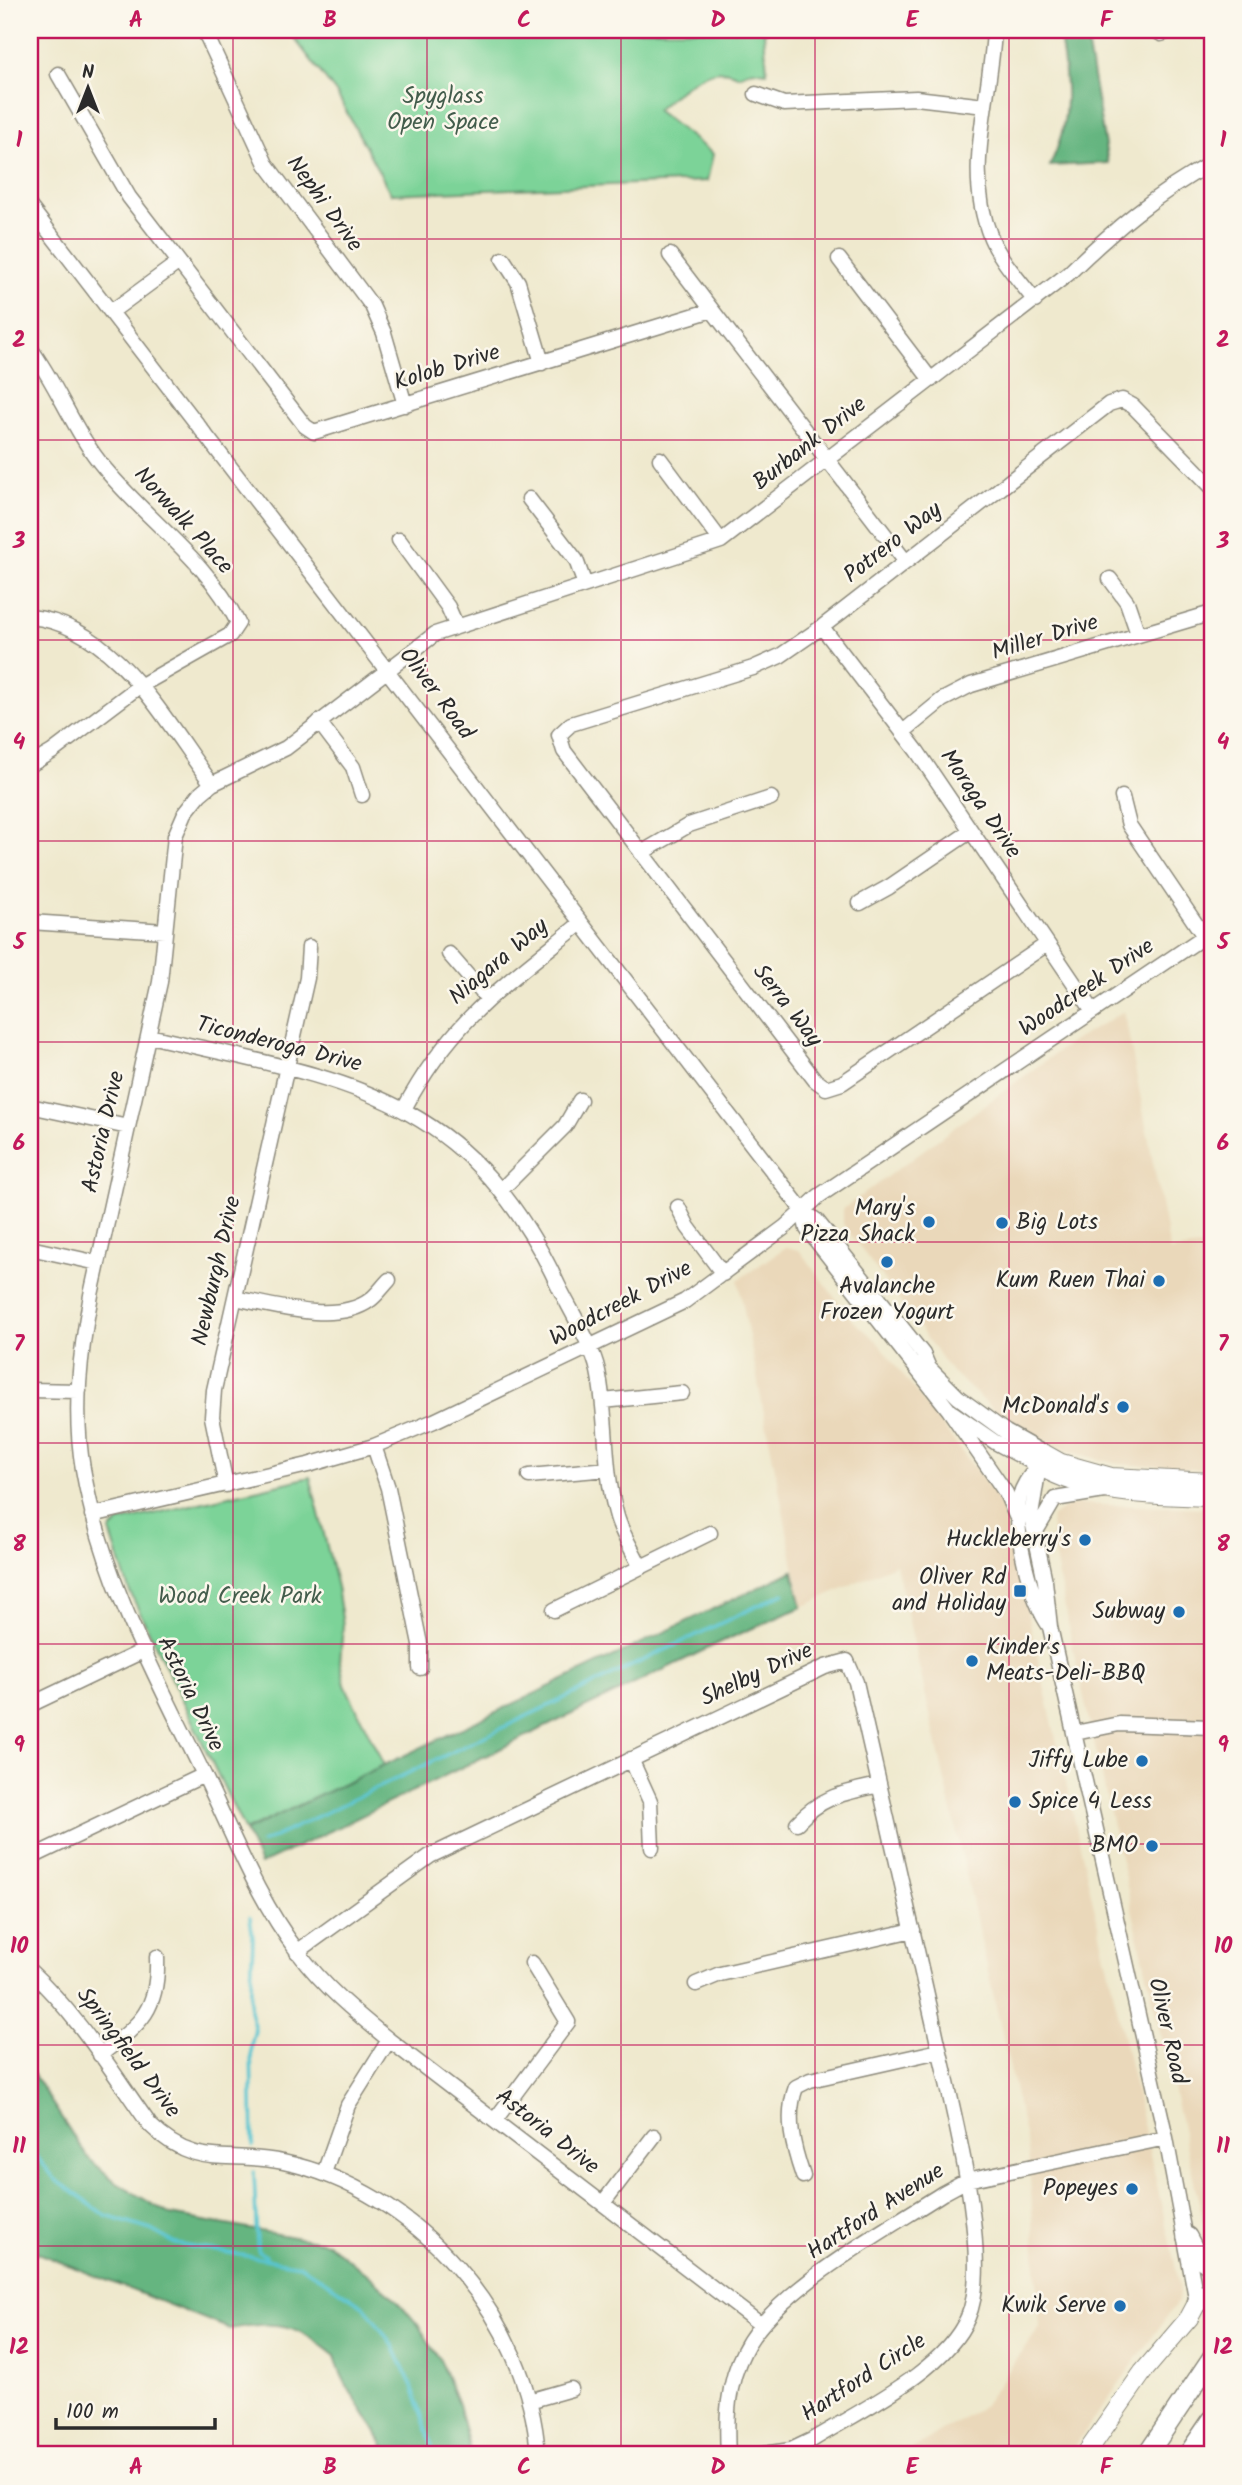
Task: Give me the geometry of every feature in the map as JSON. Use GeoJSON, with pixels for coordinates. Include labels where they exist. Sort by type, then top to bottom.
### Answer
{"type":"FeatureCollection","features":[{"type":"Feature","properties":{"kind":"highway"},"geometry":{"type":"LineString","coordinates":[[1187,2237],[1197,2256],[1212,2266]]}},
{"type":"Feature","properties":{"kind":"highway"},"geometry":{"type":"LineString","coordinates":[[1197,2303],[1212,2289]]}},
{"type":"Feature","properties":{"kind":"highway"},"geometry":{"type":"LineString","coordinates":[[1147,2455],[1212,2358]]}},
{"type":"Feature","properties":{"kind":"highway"},"geometry":{"type":"LineString","coordinates":[[1188,2455],[1212,2420]]}},
{"type":"Feature","properties":{"kind":"main road"},"geometry":{"type":"LineString","coordinates":[[1042,1460],[1111,1477],[1212,1482]]}},
{"type":"Feature","properties":{"kind":"main road"},"geometry":{"type":"LineString","coordinates":[[1042,1460],[1063,1478],[1109,1490],[1212,1497]]}},
{"type":"Feature","properties":{"kind":"main road"},"geometry":{"type":"LineString","coordinates":[[1085,2455],[1143,2372],[1189,2318],[1197,2303]]}},
{"type":"Feature","properties":{"kind":"street","name":"Nephi Drive"},"geometry":{"type":"LineString","coordinates":[[204,30],[266,164],[372,306],[384,333],[405,405]]}},
{"type":"Feature","properties":{"kind":"street"},"geometry":{"type":"LineString","coordinates":[[994,30],[978,153],[982,209],[992,241],[1035,301]]}},
{"type":"Feature","properties":{"kind":"street","name":"Kolob Drive"},"geometry":{"type":"LineString","coordinates":[[58,74],[129,197],[305,426],[314,432],[712,310]]}},
{"type":"Feature","properties":{"kind":"street"},"geometry":{"type":"LineString","coordinates":[[756,94],[784,104],[916,98],[985,106]]}},
{"type":"Feature","properties":{"kind":"street","name":"Burbank Drive"},"geometry":{"type":"LineString","coordinates":[[387,670],[435,634],[456,625],[721,541],[1035,301],[1141,209],[1212,163]]}},
{"type":"Feature","properties":{"kind":"street","name":"Oliver Road"},"geometry":{"type":"LineString","coordinates":[[30,207],[803,1211],[817,1221],[923,1354],[929,1368],[958,1397],[1042,1460]]}},
{"type":"Feature","properties":{"kind":"street"},"geometry":{"type":"LineString","coordinates":[[670,255],[906,562]]}},
{"type":"Feature","properties":{"kind":"street"},"geometry":{"type":"LineString","coordinates":[[503,259],[517,282],[542,363]]}},
{"type":"Feature","properties":{"kind":"street"},"geometry":{"type":"LineString","coordinates":[[839,259],[931,380]]}},
{"type":"Feature","properties":{"kind":"street"},"geometry":{"type":"LineString","coordinates":[[111,312],[179,262]]}},
{"type":"Feature","properties":{"kind":"street","name":"Norwalk Place"},"geometry":{"type":"LineString","coordinates":[[30,348],[54,385],[77,431],[106,470],[177,540],[231,609],[238,623],[230,635],[138,687]]}},
{"type":"Feature","properties":{"kind":"street","name":"Potrero Way"},"geometry":{"type":"LineString","coordinates":[[559,735],[570,724],[753,668],[780,656],[1109,404],[1122,400],[1133,406],[1212,487]]}},
{"type":"Feature","properties":{"kind":"street"},"geometry":{"type":"LineString","coordinates":[[660,459],[721,541]]}},
{"type":"Feature","properties":{"kind":"street"},"geometry":{"type":"LineString","coordinates":[[529,499],[576,561],[585,585]]}},
{"type":"Feature","properties":{"kind":"street"},"geometry":{"type":"LineString","coordinates":[[399,540],[448,607],[456,625]]}},
{"type":"Feature","properties":{"kind":"street"},"geometry":{"type":"LineString","coordinates":[[1110,579],[1127,602],[1138,634]]}},
{"type":"Feature","properties":{"kind":"street","name":"Miller Drive"},"geometry":{"type":"LineString","coordinates":[[903,732],[942,700],[971,685],[1212,613]]}},
{"type":"Feature","properties":{"kind":"street"},"geometry":{"type":"LineString","coordinates":[[30,617],[46,619],[96,642],[138,687],[212,784]]}},
{"type":"Feature","properties":{"kind":"street","name":"Moraga Drive"},"geometry":{"type":"LineString","coordinates":[[822,626],[903,732],[1093,1011]]}},
{"type":"Feature","properties":{"kind":"street","name":"Astoria Drive"},"geometry":{"type":"LineString","coordinates":[[387,670],[286,748],[212,784],[185,813],[175,836],[160,982],[83,1335],[79,1391],[82,1467],[92,1515],[116,1590],[267,1905],[298,1952],[341,2000],[389,2040],[760,2324]]}},
{"type":"Feature","properties":{"kind":"street"},"geometry":{"type":"LineString","coordinates":[[30,765],[52,752],[138,687]]}},
{"type":"Feature","properties":{"kind":"street"},"geometry":{"type":"LineString","coordinates":[[319,722],[353,767],[362,795]]}},
{"type":"Feature","properties":{"kind":"street","name":"Serra Way"},"geometry":{"type":"LineString","coordinates":[[559,735],[564,751],[641,853],[815,1080],[826,1088],[842,1083],[1047,944]]}},
{"type":"Feature","properties":{"kind":"street"},"geometry":{"type":"LineString","coordinates":[[1122,797],[1129,825],[1208,933]]}},
{"type":"Feature","properties":{"kind":"street"},"geometry":{"type":"LineString","coordinates":[[641,853],[689,825],[771,798]]}},
{"type":"Feature","properties":{"kind":"street"},"geometry":{"type":"LineString","coordinates":[[860,903],[889,887],[971,831]]}},
{"type":"Feature","properties":{"kind":"street"},"geometry":{"type":"LineString","coordinates":[[30,922],[165,930]]}},
{"type":"Feature","properties":{"kind":"street","name":"Niagara Way"},"geometry":{"type":"LineString","coordinates":[[404,1109],[443,1046],[487,998],[581,923]]}},
{"type":"Feature","properties":{"kind":"street","name":"Woodcreek Drive"},"geometry":{"type":"LineString","coordinates":[[92,1515],[226,1485],[374,1446],[589,1349],[685,1301],[723,1274],[819,1196],[1208,933]]}},
{"type":"Feature","properties":{"kind":"street","name":"Newburgh Drive"},"geometry":{"type":"LineString","coordinates":[[226,1485],[212,1417],[214,1390],[307,978],[309,947]]}},
{"type":"Feature","properties":{"kind":"street"},"geometry":{"type":"LineString","coordinates":[[449,954],[487,998]]}},
{"type":"Feature","properties":{"kind":"street","name":"Ticonderoga Drive"},"geometry":{"type":"LineString","coordinates":[[149,1037],[331,1078],[404,1109],[458,1146],[501,1190],[536,1239],[598,1369],[608,1469],[616,1517],[640,1566]]}},
{"type":"Feature","properties":{"kind":"street"},"geometry":{"type":"LineString","coordinates":[[501,1190],[565,1126],[580,1100]]}},
{"type":"Feature","properties":{"kind":"street"},"geometry":{"type":"LineString","coordinates":[[30,1105],[128,1127]]}},
{"type":"Feature","properties":{"kind":"street"},"geometry":{"type":"LineString","coordinates":[[678,1207],[688,1227],[723,1274]]}},
{"type":"Feature","properties":{"kind":"street","name":"Oliver Road"},"geometry":{"type":"LineString","coordinates":[[803,1211],[807,1229],[949,1410],[1006,1493],[1018,1521],[1040,1613],[1050,1627]]}},
{"type":"Feature","properties":{"kind":"street"},"geometry":{"type":"LineString","coordinates":[[30,1248],[98,1263]]}},
{"type":"Feature","properties":{"kind":"street"},"geometry":{"type":"LineString","coordinates":[[235,1298],[300,1311],[337,1311],[370,1301],[389,1280]]}},
{"type":"Feature","properties":{"kind":"street"},"geometry":{"type":"LineString","coordinates":[[30,1390],[79,1391]]}},
{"type":"Feature","properties":{"kind":"street"},"geometry":{"type":"LineString","coordinates":[[603,1401],[682,1393]]}},
{"type":"Feature","properties":{"kind":"street","name":"Oliver Road"},"geometry":{"type":"LineString","coordinates":[[949,1410],[1042,1460]]}},
{"type":"Feature","properties":{"kind":"street"},"geometry":{"type":"LineString","coordinates":[[374,1446],[388,1488],[420,1644],[420,1668]]}},
{"type":"Feature","properties":{"kind":"street","name":"Oliver Road"},"geometry":{"type":"LineString","coordinates":[[1018,1521],[1020,1494],[1027,1478],[1042,1460]]}},
{"type":"Feature","properties":{"kind":"street","name":"Oliver Road"},"geometry":{"type":"LineString","coordinates":[[1042,1460],[1031,1516],[1049,1601],[1050,1627],[1166,2138],[1187,2237],[1197,2303]]}},
{"type":"Feature","properties":{"kind":"street"},"geometry":{"type":"LineString","coordinates":[[529,1476],[608,1469]]}},
{"type":"Feature","properties":{"kind":"street"},"geometry":{"type":"LineString","coordinates":[[1035,1533],[1055,1499],[1109,1490]]}},
{"type":"Feature","properties":{"kind":"street"},"geometry":{"type":"LineString","coordinates":[[554,1610],[710,1533]]}},
{"type":"Feature","properties":{"kind":"street"},"geometry":{"type":"LineString","coordinates":[[30,1705],[145,1650]]}},
{"type":"Feature","properties":{"kind":"street","name":"Shelby Drive"},"geometry":{"type":"LineString","coordinates":[[298,1952],[430,1856],[825,1667],[847,1661],[856,1682],[967,2180]]}},
{"type":"Feature","properties":{"kind":"street"},"geometry":{"type":"LineString","coordinates":[[1075,1733],[1119,1724],[1212,1727]]}},
{"type":"Feature","properties":{"kind":"street"},"geometry":{"type":"LineString","coordinates":[[631,1759],[650,1801],[652,1848]]}},
{"type":"Feature","properties":{"kind":"street"},"geometry":{"type":"LineString","coordinates":[[30,1858],[204,1775]]}},
{"type":"Feature","properties":{"kind":"street"},"geometry":{"type":"LineString","coordinates":[[797,1823],[814,1805],[839,1794],[879,1785]]}},
{"type":"Feature","properties":{"kind":"street"},"geometry":{"type":"LineString","coordinates":[[696,1984],[720,1975],[913,1930]]}},
{"type":"Feature","properties":{"kind":"street"},"geometry":{"type":"LineString","coordinates":[[100,2055],[136,2027],[150,2008],[158,1984],[157,1957]]}},
{"type":"Feature","properties":{"kind":"street"},"geometry":{"type":"LineString","coordinates":[[495,2120],[568,2022],[532,1963]]}},
{"type":"Feature","properties":{"kind":"street","name":"Springfield Drive"},"geometry":{"type":"LineString","coordinates":[[30,1971],[52,1992],[150,2126],[183,2150],[205,2157],[268,2159],[324,2173],[377,2197],[404,2217],[457,2268],[504,2338],[528,2401],[538,2455]]}},
{"type":"Feature","properties":{"kind":"street"},"geometry":{"type":"LineString","coordinates":[[324,2173],[348,2105],[389,2040]]}},
{"type":"Feature","properties":{"kind":"street"},"geometry":{"type":"LineString","coordinates":[[803,2176],[792,2145],[791,2101],[796,2087],[810,2080],[939,2051]]}},
{"type":"Feature","properties":{"kind":"street"},"geometry":{"type":"LineString","coordinates":[[603,2203],[654,2136]]}},
{"type":"Feature","properties":{"kind":"street","name":"Hartford Avenue"},"geometry":{"type":"LineString","coordinates":[[727,2455],[729,2397],[743,2353],[760,2324],[795,2292],[943,2193],[967,2180],[1166,2138]]}},
{"type":"Feature","properties":{"kind":"street","name":"Hartford Circle"},"geometry":{"type":"LineString","coordinates":[[756,2455],[791,2450],[812,2440],[933,2364],[955,2342],[969,2315],[974,2288],[967,2180]]}},
{"type":"Feature","properties":{"kind":"street"},"geometry":{"type":"LineString","coordinates":[[528,2401],[571,2389]]}},
{"type":"Feature","properties":{"kind":"shaded area"},"geometry":{"type":"Polygon","coordinates":[[[1124,1011],[1170,1251],[1212,1245],[1212,1470],[1118,1464],[1071,1452],[1013,1427],[950,1370],[843,1224],[843,1209],[1064,1047],[1124,1011]]]}},
{"type":"Feature","properties":{"kind":"shaded area"},"geometry":{"type":"Polygon","coordinates":[[[786,1247],[799,1250],[851,1319],[876,1340],[996,1496],[1009,1531],[1180,2287],[1178,2301],[1068,2455],[902,2455],[984,2405],[1040,2327],[1028,2148],[896,1564],[802,1607],[738,1280],[786,1247]]]}},
{"type":"Feature","properties":{"kind":"shaded area"},"geometry":{"type":"Polygon","coordinates":[[[1070,1504],[1212,1508],[1212,2234],[1203,2220],[1076,1663],[1053,1547],[1051,1518],[1070,1504]]]}},
{"type":"Feature","properties":{"kind":"green space","name":"Spyglass Open Space"},"geometry":{"type":"Polygon","coordinates":[[[288,30],[769,30],[764,33],[767,72],[752,70],[739,76],[728,72],[705,75],[684,87],[656,110],[713,154],[707,181],[391,194],[337,94],[288,30]]]}},
{"type":"Feature","properties":{"kind":"green space"},"geometry":{"type":"Polygon","coordinates":[[[1059,30],[1085,30],[1108,163],[1050,166],[1065,115],[1066,83],[1059,30]]]}},
{"type":"Feature","properties":{"kind":"green space","name":"Wood Creek Park"},"geometry":{"type":"Polygon","coordinates":[[[310,1477],[337,1587],[343,1625],[340,1662],[345,1685],[384,1765],[245,1831],[129,1590],[110,1531],[119,1522],[310,1477]]]}},
{"type":"Feature","properties":{"kind":"green space"},"geometry":{"type":"Polygon","coordinates":[[[793,1571],[802,1607],[723,1641],[260,1865],[245,1831],[793,1571]]]}},
{"type":"Feature","properties":{"kind":"green space"},"geometry":{"type":"Polygon","coordinates":[[[30,2069],[87,2157],[117,2183],[171,2215],[327,2243],[397,2300],[419,2326],[440,2360],[458,2404],[471,2455],[388,2455],[345,2382],[335,2356],[297,2331],[275,2325],[230,2329],[30,2250],[30,2069]]]}},
{"type":"Feature","properties":{"kind":"waterway"},"geometry":{"type":"LineString","coordinates":[[262,1843],[784,1593]]}},
{"type":"Feature","properties":{"kind":"waterway"},"geometry":{"type":"LineString","coordinates":[[250,1917],[253,1938],[250,2010],[255,2030],[251,2045],[253,2146]]}},
{"type":"Feature","properties":{"kind":"waterway"},"geometry":{"type":"LineString","coordinates":[[30,2148],[55,2179],[106,2216],[151,2230],[176,2244],[300,2265],[365,2307],[393,2346],[412,2386],[435,2455]]}},
{"type":"Feature","properties":{"kind":"waterway"},"geometry":{"type":"LineString","coordinates":[[254,2172],[257,2244],[259,2252],[266,2256]]}},
{"type":"Feature","properties":{"kind":"place","name":"Mary's Pizza Shack"},"geometry":{"type":"Point","coordinates":[929,1222]}},
{"type":"Feature","properties":{"kind":"place","name":"Big Lots"},"geometry":{"type":"Point","coordinates":[1002,1223]}},
{"type":"Feature","properties":{"kind":"place","name":"Avalanche Frozen Yogurt"},"geometry":{"type":"Point","coordinates":[887,1262]}},
{"type":"Feature","properties":{"kind":"place","name":"Kum Ruen Thai"},"geometry":{"type":"Point","coordinates":[1159,1281]}},
{"type":"Feature","properties":{"kind":"place","name":"McDonald's"},"geometry":{"type":"Point","coordinates":[1123,1407]}},
{"type":"Feature","properties":{"kind":"place","name":"Huckleberry's"},"geometry":{"type":"Point","coordinates":[1085,1540]}},
{"type":"Feature","properties":{"kind":"place","name":"Oliver Rd and Holiday"},"geometry":{"type":"Point","coordinates":[1020,1591]}},
{"type":"Feature","properties":{"kind":"place","name":"Subway"},"geometry":{"type":"Point","coordinates":[1179,1612]}},
{"type":"Feature","properties":{"kind":"place","name":"Kinder's Meats-Deli-BBQ"},"geometry":{"type":"Point","coordinates":[972,1661]}},
{"type":"Feature","properties":{"kind":"place","name":"Jiffy Lube"},"geometry":{"type":"Point","coordinates":[1142,1761]}},
{"type":"Feature","properties":{"kind":"place","name":"Spice 4 Less"},"geometry":{"type":"Point","coordinates":[1015,1802]}},
{"type":"Feature","properties":{"kind":"place","name":"BMO"},"geometry":{"type":"Point","coordinates":[1152,1846]}},
{"type":"Feature","properties":{"kind":"place","name":"Popeyes"},"geometry":{"type":"Point","coordinates":[1132,2189]}},
{"type":"Feature","properties":{"kind":"place","name":"Kwik Serve"},"geometry":{"type":"Point","coordinates":[1120,2306]}}]}
